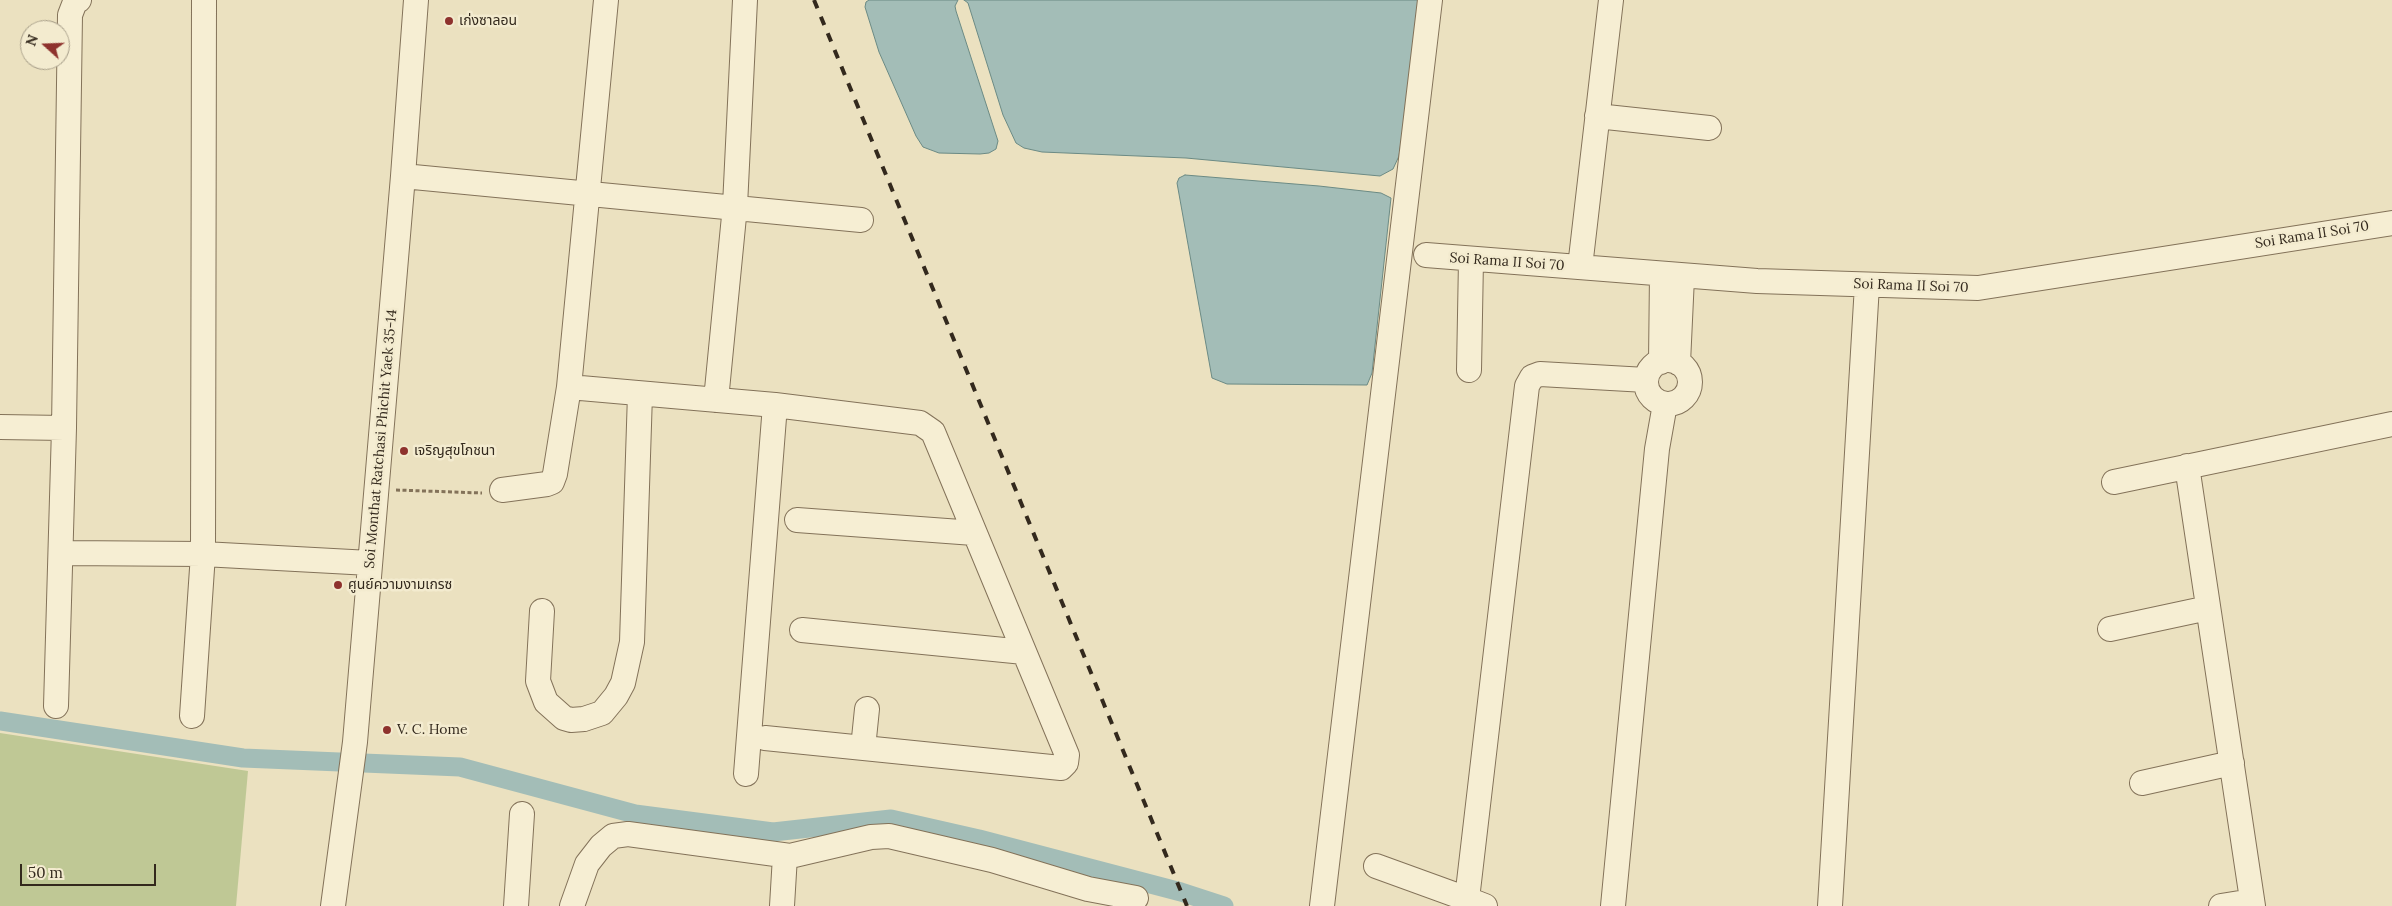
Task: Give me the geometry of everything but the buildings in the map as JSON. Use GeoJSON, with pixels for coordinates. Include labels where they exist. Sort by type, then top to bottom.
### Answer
{"type":"FeatureCollection","features":[{"type":"Feature","properties":{"kind":"street"},"geometry":{"type":"LineString","coordinates":[[56,706],[62,553],[70,15],[75,2],[79,0]]}},
{"type":"Feature","properties":{"kind":"street"},"geometry":{"type":"LineString","coordinates":[[192,716],[203,554],[204,0]]}},
{"type":"Feature","properties":{"kind":"street","name":"Soi Monthat Ratchasi Phichit Yaek 35-14"},"geometry":{"type":"LineString","coordinates":[[333,906],[355,742],[416,0]]}},
{"type":"Feature","properties":{"kind":"street"},"geometry":{"type":"LineString","coordinates":[[496,492],[547,484],[552,482],[555,474],[569,387],[606,0]]}},
{"type":"Feature","properties":{"kind":"street"},"geometry":{"type":"LineString","coordinates":[[716,400],[735,206],[745,0]]}},
{"type":"Feature","properties":{"kind":"street"},"geometry":{"type":"LineString","coordinates":[[1322,906],[1430,0]]}},
{"type":"Feature","properties":{"kind":"street"},"geometry":{"type":"LineString","coordinates":[[1580,267],[1611,0]]}},
{"type":"Feature","properties":{"kind":"street"},"geometry":{"type":"LineString","coordinates":[[1597,116],[1709,128]]}},
{"type":"Feature","properties":{"kind":"street"},"geometry":{"type":"LineString","coordinates":[[403,176],[735,206],[861,220]]}},
{"type":"Feature","properties":{"kind":"street","name":"Soi Rama II Soi 70"},"geometry":{"type":"LineString","coordinates":[[1426,255],[1672,275],[1867,285],[1978,288],[2392,223]]}},
{"type":"Feature","properties":{"kind":"street"},"geometry":{"type":"LineString","coordinates":[[1469,370],[1471,260]]}},
{"type":"Feature","properties":{"kind":"street"},"geometry":{"type":"LineString","coordinates":[[1670,362],[1672,275]]}},
{"type":"Feature","properties":{"kind":"street"},"geometry":{"type":"LineString","coordinates":[[1830,906],[1867,285]]}},
{"type":"Feature","properties":{"kind":"street"},"geometry":{"type":"LineString","coordinates":[[1670,362],[1684,367],[1690,379],[1688,393],[1678,402],[1665,404],[1653,399],[1649,393],[1646,380],[1650,369],[1670,362]]}},
{"type":"Feature","properties":{"kind":"street"},"geometry":{"type":"LineString","coordinates":[[1376,866],[1476,902],[1528,381],[1540,374],[1646,380]]}},
{"type":"Feature","properties":{"kind":"street"},"geometry":{"type":"LineString","coordinates":[[569,387],[775,405],[920,422],[932,432],[1067,755],[1066,763],[1061,768],[765,738]]}},
{"type":"Feature","properties":{"kind":"street"},"geometry":{"type":"LineString","coordinates":[[542,611],[538,681],[546,702],[564,718],[571,720],[584,719],[602,713],[616,696],[623,683],[632,642],[640,394]]}},
{"type":"Feature","properties":{"kind":"street"},"geometry":{"type":"LineString","coordinates":[[1613,906],[1657,448],[1665,404]]}},
{"type":"Feature","properties":{"kind":"street"},"geometry":{"type":"LineString","coordinates":[[746,774],[775,405]]}},
{"type":"Feature","properties":{"kind":"street"},"geometry":{"type":"LineString","coordinates":[[2114,482],[2392,424]]}},
{"type":"Feature","properties":{"kind":"street"},"geometry":{"type":"LineString","coordinates":[[0,427],[64,428]]}},
{"type":"Feature","properties":{"kind":"street"},"geometry":{"type":"LineString","coordinates":[[2187,466],[2252,904],[2221,906]]}},
{"type":"Feature","properties":{"kind":"street"},"geometry":{"type":"LineString","coordinates":[[797,520],[974,533]]}},
{"type":"Feature","properties":{"kind":"street"},"geometry":{"type":"LineString","coordinates":[[62,553],[203,554],[370,563]]}},
{"type":"Feature","properties":{"kind":"street"},"geometry":{"type":"LineString","coordinates":[[2110,629],[2208,608]]}},
{"type":"Feature","properties":{"kind":"street"},"geometry":{"type":"LineString","coordinates":[[802,630],[1024,652]]}},
{"type":"Feature","properties":{"kind":"street"},"geometry":{"type":"LineString","coordinates":[[863,748],[868,709]]}},
{"type":"Feature","properties":{"kind":"street"},"geometry":{"type":"LineString","coordinates":[[2142,783],[2232,763]]}},
{"type":"Feature","properties":{"kind":"street"},"geometry":{"type":"LineString","coordinates":[[516,906],[522,814]]}},
{"type":"Feature","properties":{"kind":"street"},"geometry":{"type":"LineString","coordinates":[[572,906],[588,864],[600,846],[619,834],[785,856],[799,855],[871,837],[889,836],[992,860],[1088,889],[1136,898]]}},
{"type":"Feature","properties":{"kind":"street"},"geometry":{"type":"LineString","coordinates":[[782,906],[785,856]]}},
{"type":"Feature","properties":{"kind":"path"},"geometry":{"type":"LineString","coordinates":[[376,489],[496,492]]}},
{"type":"Feature","properties":{"kind":"green space"},"geometry":{"type":"Polygon","coordinates":[[[0,733],[248,771],[236,906],[0,906],[0,733]]]}},
{"type":"Feature","properties":{"kind":"water"},"geometry":{"type":"Polygon","coordinates":[[[869,0],[958,0],[955,6],[956,11],[998,141],[996,149],[989,153],[980,154],[939,153],[923,147],[916,136],[879,52],[865,7],[866,2],[869,0]]]}},
{"type":"Feature","properties":{"kind":"water"},"geometry":{"type":"Polygon","coordinates":[[[964,0],[1422,0],[1399,156],[1393,169],[1380,176],[1186,158],[1042,152],[1024,148],[1016,143],[1003,115],[968,3],[964,0]]]}},
{"type":"Feature","properties":{"kind":"water"},"geometry":{"type":"Polygon","coordinates":[[[1185,175],[1319,186],[1381,193],[1391,198],[1372,373],[1367,385],[1227,384],[1212,378],[1177,183],[1179,178],[1185,175]]]}},
{"type":"Feature","properties":{"kind":"waterway"},"geometry":{"type":"LineString","coordinates":[[0,721],[243,758],[460,767],[635,814],[773,832],[891,819],[979,839],[1181,892],[1224,906]]}},
{"type":"Feature","properties":{"kind":"railway"},"geometry":{"type":"LineString","coordinates":[[814,0],[1187,906]]}},
{"type":"Feature","properties":{"kind":"place","name":"เก่งซาลอน"},"geometry":{"type":"Point","coordinates":[449,21]}},
{"type":"Feature","properties":{"kind":"place","name":"เจริญสุขโภชนา"},"geometry":{"type":"Point","coordinates":[404,451]}},
{"type":"Feature","properties":{"kind":"place","name":"ศูนย์ความงามเกรซ"},"geometry":{"type":"Point","coordinates":[338,585]}},
{"type":"Feature","properties":{"kind":"place","name":"V. C. Home"},"geometry":{"type":"Point","coordinates":[387,730]}}]}
